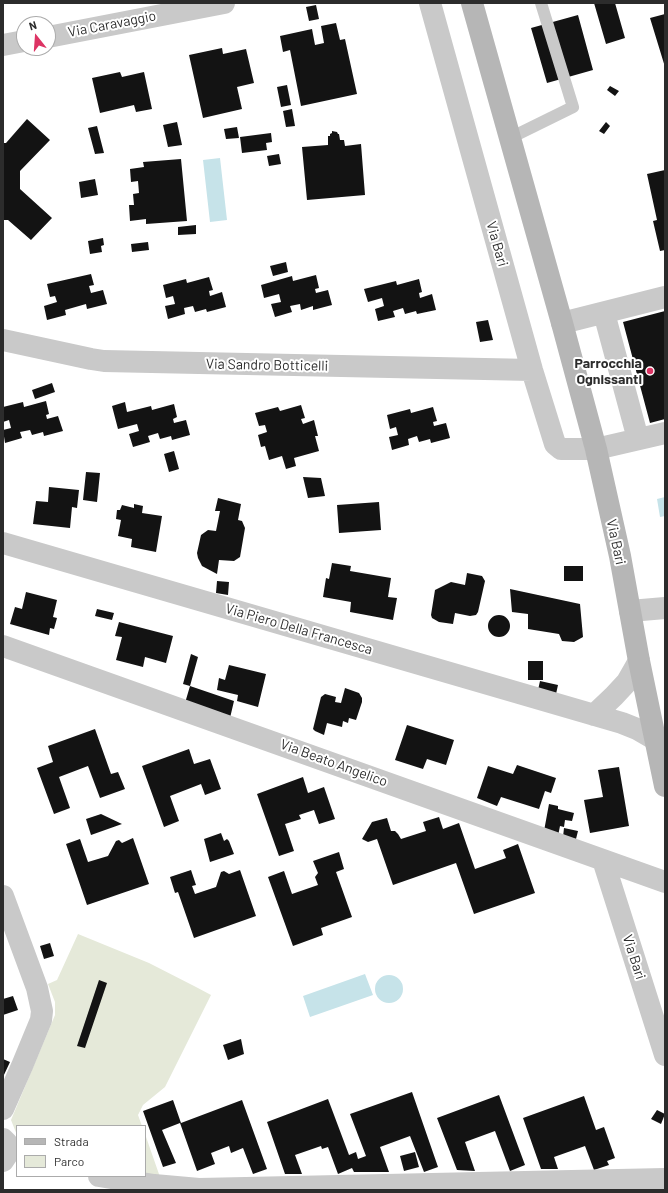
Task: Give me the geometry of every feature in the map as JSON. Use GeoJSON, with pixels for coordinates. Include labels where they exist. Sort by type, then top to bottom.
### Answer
{"type":"FeatureCollection","features":[{"type":"Feature","properties":{"kind":"main road","name":"Via Bari"},"geometry":{"type":"LineString","coordinates":[[472,3],[596,449],[665,786]]}},
{"type":"Feature","properties":{"kind":"street","name":"Via Caravaggio"},"geometry":{"type":"LineString","coordinates":[[56,35],[224,3]]}},
{"type":"Feature","properties":{"kind":"street","name":"Via Bari"},"geometry":{"type":"LineString","coordinates":[[430,3],[532,370],[555,444],[561,449],[596,449]]}},
{"type":"Feature","properties":{"kind":"street"},"geometry":{"type":"LineString","coordinates":[[3,45],[16,43]]}},
{"type":"Feature","properties":{"kind":"street"},"geometry":{"type":"LineString","coordinates":[[562,323],[665,297]]}},
{"type":"Feature","properties":{"kind":"street"},"geometry":{"type":"LineString","coordinates":[[604,313],[638,439]]}},
{"type":"Feature","properties":{"kind":"street","name":"Via Sandro Botticelli"},"geometry":{"type":"LineString","coordinates":[[3,340],[91,360],[104,361],[532,370]]}},
{"type":"Feature","properties":{"kind":"street"},"geometry":{"type":"LineString","coordinates":[[596,449],[665,433]]}},
{"type":"Feature","properties":{"kind":"street","name":"Via Piero Della Francesca"},"geometry":{"type":"LineString","coordinates":[[3,543],[622,722],[656,740]]}},
{"type":"Feature","properties":{"kind":"street"},"geometry":{"type":"LineString","coordinates":[[630,611],[665,608]]}},
{"type":"Feature","properties":{"kind":"street","name":"Via Beato Angelico"},"geometry":{"type":"LineString","coordinates":[[3,646],[665,882]]}},
{"type":"Feature","properties":{"kind":"street"},"geometry":{"type":"LineString","coordinates":[[594,715],[627,682],[639,661]]}},
{"type":"Feature","properties":{"kind":"street","name":"Via Bari"},"geometry":{"type":"LineString","coordinates":[[603,860],[665,1055]]}},
{"type":"Feature","properties":{"kind":"street"},"geometry":{"type":"LineString","coordinates":[[3,896],[37,988],[42,1011],[41,1020],[3,1108]]}},
{"type":"Feature","properties":{"kind":"street"},"geometry":{"type":"LineString","coordinates":[[104,1177],[154,1186],[199,1188],[665,1179]]}},
{"type":"Feature","properties":{"kind":"lane"},"geometry":{"type":"LineString","coordinates":[[510,138],[573,107],[541,3]]}},
{"type":"Feature","properties":{"kind":"green space"},"geometry":{"type":"Polygon","coordinates":[[[78,934],[149,963],[211,995],[165,1087],[143,1105],[138,1115],[142,1125],[16,1125],[16,1132],[11,1120],[55,1015],[55,1002],[48,984],[57,980],[78,934]]]}},
{"type":"Feature","properties":{"kind":"green space"},"geometry":{"type":"Polygon","coordinates":[[[146,1137],[160,1177],[146,1174],[146,1137]]]}},
{"type":"Feature","properties":{"kind":"water"},"geometry":{"type":"Polygon","coordinates":[[[220,158],[227,220],[210,222],[203,160],[220,158]]]}},
{"type":"Feature","properties":{"kind":"water"},"geometry":{"type":"Polygon","coordinates":[[[665,497],[665,516],[660,517],[657,499],[665,497]]]}},
{"type":"Feature","properties":{"kind":"water"},"geometry":{"type":"Polygon","coordinates":[[[365,974],[373,995],[310,1017],[303,996],[365,974]]]}},
{"type":"Feature","properties":{"kind":"water"},"geometry":{"type":"Polygon","coordinates":[[[389,975],[399,979],[403,989],[399,999],[389,1003],[379,999],[375,989],[379,979],[389,975]]]}},
{"type":"Feature","properties":{"kind":"building"},"geometry":{"type":"Polygon","coordinates":[[[594,3],[615,3],[625,38],[606,44],[594,3]]]}},
{"type":"Feature","properties":{"kind":"building"},"geometry":{"type":"Polygon","coordinates":[[[316,5],[319,19],[309,21],[306,7],[316,5]]]}},
{"type":"Feature","properties":{"kind":"building"},"geometry":{"type":"Polygon","coordinates":[[[665,14],[665,67],[650,18],[665,14]]]}},
{"type":"Feature","properties":{"kind":"building"},"geometry":{"type":"Polygon","coordinates":[[[578,15],[593,70],[547,83],[531,28],[578,15]]]}},
{"type":"Feature","properties":{"kind":"building"},"geometry":{"type":"Polygon","coordinates":[[[336,23],[340,40],[345,39],[357,94],[301,106],[290,50],[283,52],[280,36],[312,29],[315,45],[324,43],[321,26],[336,23]]]}},
{"type":"Feature","properties":{"kind":"building"},"geometry":{"type":"Polygon","coordinates":[[[222,48],[223,54],[246,49],[254,83],[237,87],[242,109],[203,118],[189,55],[222,48]]]}},
{"type":"Feature","properties":{"kind":"building"},"geometry":{"type":"Polygon","coordinates":[[[120,72],[122,77],[144,72],[152,109],[136,112],[134,105],[100,113],[92,78],[120,72]]]}},
{"type":"Feature","properties":{"kind":"building"},"geometry":{"type":"Polygon","coordinates":[[[287,85],[291,105],[281,107],[277,87],[287,85]]]}},
{"type":"Feature","properties":{"kind":"building"},"geometry":{"type":"Polygon","coordinates":[[[610,86],[619,91],[615,96],[607,90],[610,86]]]}},
{"type":"Feature","properties":{"kind":"building"},"geometry":{"type":"Polygon","coordinates":[[[292,109],[295,126],[286,127],[283,111],[292,109]]]}},
{"type":"Feature","properties":{"kind":"building"},"geometry":{"type":"Polygon","coordinates":[[[27,119],[50,140],[20,171],[20,189],[52,218],[31,240],[8,220],[3,220],[3,143],[6,143],[27,119]]]}},
{"type":"Feature","properties":{"kind":"building"},"geometry":{"type":"Polygon","coordinates":[[[177,122],[182,145],[168,147],[163,125],[177,122]]]}},
{"type":"Feature","properties":{"kind":"building"},"geometry":{"type":"Polygon","coordinates":[[[606,122],[610,126],[604,134],[599,131],[606,122]]]}},
{"type":"Feature","properties":{"kind":"building"},"geometry":{"type":"Polygon","coordinates":[[[97,126],[104,153],[95,154],[88,128],[97,126]]]}},
{"type":"Feature","properties":{"kind":"building"},"geometry":{"type":"Polygon","coordinates":[[[237,127],[239,138],[226,139],[224,129],[237,127]]]}},
{"type":"Feature","properties":{"kind":"building"},"geometry":{"type":"Polygon","coordinates":[[[332,131],[339,134],[340,140],[344,140],[345,146],[361,144],[365,195],[307,200],[302,147],[328,145],[328,136],[330,136],[332,131]]]}},
{"type":"Feature","properties":{"kind":"building"},"geometry":{"type":"Polygon","coordinates":[[[271,133],[272,142],[266,143],[267,150],[242,153],[240,137],[271,133]]]}},
{"type":"Feature","properties":{"kind":"building"},"geometry":{"type":"Polygon","coordinates":[[[279,154],[281,164],[269,166],[267,156],[279,154]]]}},
{"type":"Feature","properties":{"kind":"building"},"geometry":{"type":"Polygon","coordinates":[[[181,159],[187,221],[146,224],[146,219],[130,221],[129,205],[134,205],[133,194],[139,193],[138,181],[131,182],[130,169],[144,167],[143,162],[181,159]]]}},
{"type":"Feature","properties":{"kind":"building"},"geometry":{"type":"Polygon","coordinates":[[[665,170],[665,250],[660,251],[653,221],[657,220],[647,174],[665,170]]]}},
{"type":"Feature","properties":{"kind":"building"},"geometry":{"type":"Polygon","coordinates":[[[95,179],[98,195],[81,198],[79,182],[95,179]]]}},
{"type":"Feature","properties":{"kind":"building"},"geometry":{"type":"Polygon","coordinates":[[[196,225],[196,234],[178,235],[178,227],[196,225]]]}},
{"type":"Feature","properties":{"kind":"building"},"geometry":{"type":"Polygon","coordinates":[[[103,238],[104,245],[101,246],[102,252],[90,254],[88,241],[103,238]]]}},
{"type":"Feature","properties":{"kind":"building"},"geometry":{"type":"Polygon","coordinates":[[[148,242],[149,250],[132,252],[131,244],[148,242]]]}},
{"type":"Feature","properties":{"kind":"building"},"geometry":{"type":"Polygon","coordinates":[[[286,262],[288,272],[273,276],[270,266],[286,262]]]}},
{"type":"Feature","properties":{"kind":"building"},"geometry":{"type":"Polygon","coordinates":[[[91,274],[94,285],[89,286],[91,293],[103,290],[107,304],[87,309],[86,304],[65,310],[66,315],[47,320],[44,306],[57,302],[55,296],[50,297],[47,284],[91,274]]]}},
{"type":"Feature","properties":{"kind":"building"},"geometry":{"type":"Polygon","coordinates":[[[316,275],[319,288],[315,289],[316,293],[328,290],[332,305],[313,310],[313,306],[301,310],[300,304],[290,306],[292,312],[275,317],[271,304],[281,302],[279,294],[264,298],[261,285],[292,276],[293,281],[316,275]]]}},
{"type":"Feature","properties":{"kind":"building"},"geometry":{"type":"Polygon","coordinates":[[[209,277],[213,290],[209,291],[210,296],[222,292],[226,307],[207,312],[206,309],[195,312],[193,306],[184,308],[185,314],[168,319],[165,306],[175,304],[173,296],[166,298],[163,285],[186,279],[187,283],[209,277]]]}},
{"type":"Feature","properties":{"kind":"building"},"geometry":{"type":"Polygon","coordinates":[[[419,279],[422,292],[419,293],[420,298],[432,294],[436,310],[417,314],[416,311],[405,314],[403,308],[393,311],[395,317],[378,321],[375,309],[384,306],[382,298],[368,302],[364,289],[396,281],[397,285],[419,279]]]}},
{"type":"Feature","properties":{"kind":"building","name":"Parrocchia Ognissanti"},"geometry":{"type":"Polygon","coordinates":[[[665,311],[665,419],[650,423],[623,322],[665,311]]]}},
{"type":"Feature","properties":{"kind":"building"},"geometry":{"type":"Polygon","coordinates":[[[488,320],[493,340],[480,342],[476,322],[488,320]]]}},
{"type":"Feature","properties":{"kind":"building"},"geometry":{"type":"Polygon","coordinates":[[[52,383],[55,392],[35,399],[32,390],[52,383]]]}},
{"type":"Feature","properties":{"kind":"building"},"geometry":{"type":"Polygon","coordinates":[[[46,401],[49,414],[46,415],[47,419],[58,416],[63,431],[44,436],[43,432],[32,435],[30,430],[20,432],[22,438],[5,443],[3,430],[11,428],[9,420],[3,422],[3,407],[23,402],[24,407],[46,401]]]}},
{"type":"Feature","properties":{"kind":"building"},"geometry":{"type":"Polygon","coordinates":[[[125,402],[127,412],[151,406],[152,410],[174,404],[177,417],[173,419],[174,423],[186,420],[190,435],[172,440],[171,436],[160,439],[158,433],[148,436],[150,442],[133,447],[129,434],[139,431],[137,424],[118,429],[112,406],[125,402]]]}},
{"type":"Feature","properties":{"kind":"building"},"geometry":{"type":"Polygon","coordinates":[[[301,405],[305,418],[301,419],[303,424],[314,420],[318,436],[315,436],[319,451],[294,458],[296,466],[286,469],[282,456],[269,460],[265,446],[261,447],[258,435],[267,432],[265,425],[259,426],[255,413],[278,407],[280,411],[301,405]]]}},
{"type":"Feature","properties":{"kind":"building"},"geometry":{"type":"Polygon","coordinates":[[[433,407],[437,421],[433,422],[434,426],[446,423],[450,438],[431,443],[430,439],[419,442],[417,436],[408,439],[409,445],[392,450],[389,437],[398,435],[396,427],[390,429],[387,415],[410,409],[411,413],[433,407]]]}},
{"type":"Feature","properties":{"kind":"building"},"geometry":{"type":"Polygon","coordinates":[[[174,451],[179,469],[169,472],[164,454],[174,451]]]}},
{"type":"Feature","properties":{"kind":"building"},"geometry":{"type":"Polygon","coordinates":[[[86,472],[100,473],[97,502],[83,500],[86,472]]]}},
{"type":"Feature","properties":{"kind":"building"},"geometry":{"type":"Polygon","coordinates":[[[303,477],[321,478],[325,496],[308,498],[303,477]]]}},
{"type":"Feature","properties":{"kind":"building"},"geometry":{"type":"Polygon","coordinates":[[[49,487],[79,490],[77,508],[72,507],[70,528],[33,524],[36,501],[48,502],[49,487]]]}},
{"type":"Feature","properties":{"kind":"building"},"geometry":{"type":"Polygon","coordinates":[[[218,498],[241,504],[238,520],[242,521],[245,528],[240,557],[234,561],[219,560],[217,574],[202,566],[197,553],[201,535],[208,530],[216,531],[220,511],[215,511],[218,498]]]}},
{"type":"Feature","properties":{"kind":"building"},"geometry":{"type":"Polygon","coordinates":[[[379,502],[381,530],[339,533],[337,505],[379,502]]]}},
{"type":"Feature","properties":{"kind":"building"},"geometry":{"type":"Polygon","coordinates":[[[134,504],[143,506],[142,513],[162,516],[156,552],[131,547],[132,539],[118,536],[121,520],[116,519],[117,510],[120,510],[122,505],[134,508],[134,504]]]}},
{"type":"Feature","properties":{"kind":"building"},"geometry":{"type":"Polygon","coordinates":[[[332,563],[351,566],[350,571],[391,578],[388,597],[397,598],[393,620],[350,612],[351,602],[323,597],[326,578],[329,579],[332,563]]]}},
{"type":"Feature","properties":{"kind":"building"},"geometry":{"type":"Polygon","coordinates":[[[564,566],[583,566],[583,581],[564,581],[564,566]]]}},
{"type":"Feature","properties":{"kind":"building"},"geometry":{"type":"Polygon","coordinates":[[[467,573],[482,576],[485,581],[476,615],[470,616],[455,613],[453,624],[439,622],[432,618],[431,615],[435,590],[451,582],[465,585],[467,573]]]}},
{"type":"Feature","properties":{"kind":"building"},"geometry":{"type":"Polygon","coordinates":[[[217,581],[229,582],[228,595],[216,593],[217,581]]]}},
{"type":"Feature","properties":{"kind":"building"},"geometry":{"type":"Polygon","coordinates":[[[510,589],[580,604],[583,637],[574,642],[562,641],[559,634],[528,629],[528,614],[512,612],[510,589]]]}},
{"type":"Feature","properties":{"kind":"building"},"geometry":{"type":"Polygon","coordinates":[[[26,592],[57,600],[53,617],[57,618],[54,629],[50,628],[49,635],[10,624],[15,607],[22,609],[26,592]]]}},
{"type":"Feature","properties":{"kind":"building"},"geometry":{"type":"Polygon","coordinates":[[[97,609],[114,613],[112,620],[95,616],[97,609]]]}},
{"type":"Feature","properties":{"kind":"building"},"geometry":{"type":"Polygon","coordinates":[[[499,615],[507,618],[510,626],[507,634],[499,637],[491,634],[488,626],[491,618],[499,615]]]}},
{"type":"Feature","properties":{"kind":"building"},"geometry":{"type":"Polygon","coordinates":[[[119,622],[173,636],[166,663],[145,657],[143,667],[116,660],[122,637],[115,636],[119,622]]]}},
{"type":"Feature","properties":{"kind":"building"},"geometry":{"type":"Polygon","coordinates":[[[191,654],[198,657],[190,686],[183,684],[191,654]]]}},
{"type":"Feature","properties":{"kind":"building"},"geometry":{"type":"Polygon","coordinates":[[[528,661],[543,661],[543,680],[528,680],[528,661]]]}},
{"type":"Feature","properties":{"kind":"building"},"geometry":{"type":"Polygon","coordinates":[[[229,665],[266,674],[258,707],[237,701],[238,695],[217,690],[219,678],[225,680],[229,665]]]}},
{"type":"Feature","properties":{"kind":"building"},"geometry":{"type":"Polygon","coordinates":[[[540,681],[558,685],[556,694],[538,690],[540,681]]]}},
{"type":"Feature","properties":{"kind":"building"},"geometry":{"type":"Polygon","coordinates":[[[190,686],[234,701],[230,718],[185,703],[190,686]]]}},
{"type":"Feature","properties":{"kind":"building"},"geometry":{"type":"Polygon","coordinates":[[[345,688],[359,693],[362,698],[356,720],[349,718],[348,723],[343,721],[342,727],[327,723],[324,735],[315,731],[313,729],[321,697],[325,694],[336,697],[335,702],[341,703],[345,688]]]}},
{"type":"Feature","properties":{"kind":"building"},"geometry":{"type":"Polygon","coordinates":[[[407,725],[454,740],[446,765],[427,759],[423,769],[395,760],[407,725]]]}},
{"type":"Feature","properties":{"kind":"building"},"geometry":{"type":"Polygon","coordinates":[[[95,729],[111,774],[118,772],[125,789],[100,798],[88,766],[59,777],[70,808],[54,814],[37,768],[53,762],[48,746],[95,729]]]}},
{"type":"Feature","properties":{"kind":"building"},"geometry":{"type":"Polygon","coordinates":[[[189,749],[194,764],[210,759],[221,789],[205,795],[201,784],[170,796],[179,821],[164,827],[142,766],[189,749]]]}},
{"type":"Feature","properties":{"kind":"building"},"geometry":{"type":"Polygon","coordinates":[[[517,765],[556,778],[551,793],[545,791],[539,809],[501,797],[497,806],[477,798],[488,766],[513,774],[517,765]]]}},
{"type":"Feature","properties":{"kind":"building"},"geometry":{"type":"Polygon","coordinates":[[[619,767],[629,826],[590,833],[584,800],[603,797],[598,770],[619,767]]]}},
{"type":"Feature","properties":{"kind":"building"},"geometry":{"type":"Polygon","coordinates":[[[303,777],[308,793],[324,787],[335,819],[319,824],[314,810],[299,815],[301,819],[285,824],[294,851],[279,856],[257,794],[303,777]]]}},
{"type":"Feature","properties":{"kind":"building"},"geometry":{"type":"Polygon","coordinates":[[[549,804],[558,806],[558,809],[574,813],[572,821],[565,820],[564,827],[560,826],[558,836],[544,831],[549,804]]]}},
{"type":"Feature","properties":{"kind":"building"},"geometry":{"type":"Polygon","coordinates":[[[101,814],[122,824],[91,835],[86,819],[101,814]]]}},
{"type":"Feature","properties":{"kind":"building"},"geometry":{"type":"Polygon","coordinates":[[[439,817],[443,829],[459,823],[475,869],[506,858],[503,850],[518,844],[535,893],[474,914],[456,863],[393,885],[377,839],[368,842],[362,839],[372,822],[387,818],[391,831],[395,831],[401,839],[426,831],[423,822],[439,817]]]}},
{"type":"Feature","properties":{"kind":"building"},"geometry":{"type":"Polygon","coordinates":[[[564,828],[578,831],[576,839],[563,837],[564,828]]]}},
{"type":"Feature","properties":{"kind":"building"},"geometry":{"type":"Polygon","coordinates":[[[221,833],[224,841],[227,839],[229,841],[234,854],[210,862],[204,839],[221,833]]]}},
{"type":"Feature","properties":{"kind":"building"},"geometry":{"type":"Polygon","coordinates":[[[133,838],[149,884],[87,905],[66,844],[80,839],[88,862],[108,856],[116,841],[119,840],[122,843],[133,838]]]}},
{"type":"Feature","properties":{"kind":"building"},"geometry":{"type":"Polygon","coordinates":[[[339,852],[344,869],[336,872],[352,917],[321,928],[323,935],[293,946],[268,877],[284,871],[292,894],[318,885],[315,877],[318,873],[313,861],[339,852]]]}},
{"type":"Feature","properties":{"kind":"building"},"geometry":{"type":"Polygon","coordinates":[[[191,870],[196,885],[192,886],[195,894],[216,887],[221,872],[224,871],[229,874],[240,870],[256,916],[194,938],[178,892],[175,893],[170,877],[191,870]]]}},
{"type":"Feature","properties":{"kind":"building"},"geometry":{"type":"Polygon","coordinates":[[[50,943],[54,956],[44,959],[40,946],[50,943]]]}},
{"type":"Feature","properties":{"kind":"building"},"geometry":{"type":"Polygon","coordinates":[[[99,980],[107,983],[85,1048],[77,1046],[99,980]]]}},
{"type":"Feature","properties":{"kind":"building"},"geometry":{"type":"Polygon","coordinates":[[[13,996],[18,1010],[3,1015],[3,999],[13,996]]]}},
{"type":"Feature","properties":{"kind":"building"},"geometry":{"type":"Polygon","coordinates":[[[241,1039],[244,1054],[228,1060],[223,1045],[241,1039]]]}},
{"type":"Feature","properties":{"kind":"building"},"geometry":{"type":"Polygon","coordinates":[[[3,1059],[10,1062],[3,1077],[3,1059]]]}},
{"type":"Feature","properties":{"kind":"building"},"geometry":{"type":"Polygon","coordinates":[[[412,1092],[438,1167],[424,1172],[410,1136],[380,1147],[389,1172],[354,1172],[352,1168],[338,1174],[328,1147],[322,1149],[321,1146],[295,1155],[302,1174],[285,1174],[267,1122],[328,1099],[349,1155],[356,1152],[358,1159],[366,1156],[350,1114],[412,1092]]]}},
{"type":"Feature","properties":{"kind":"building"},"geometry":{"type":"Polygon","coordinates":[[[499,1095],[525,1165],[510,1171],[495,1131],[465,1142],[475,1171],[457,1170],[437,1118],[499,1095]]]}},
{"type":"Feature","properties":{"kind":"building"},"geometry":{"type":"Polygon","coordinates":[[[584,1096],[596,1130],[604,1127],[615,1158],[607,1161],[609,1165],[594,1170],[585,1146],[554,1157],[558,1169],[541,1169],[523,1118],[584,1096]]]}},
{"type":"Feature","properties":{"kind":"building"},"geometry":{"type":"Polygon","coordinates":[[[173,1100],[181,1123],[242,1100],[267,1169],[253,1174],[243,1148],[231,1153],[229,1146],[211,1153],[215,1164],[197,1171],[180,1123],[162,1130],[176,1163],[163,1167],[143,1111],[173,1100]]]}},
{"type":"Feature","properties":{"kind":"building"},"geometry":{"type":"Polygon","coordinates":[[[657,1110],[665,1114],[661,1124],[651,1119],[657,1110]]]}},
{"type":"Feature","properties":{"kind":"building"},"geometry":{"type":"Polygon","coordinates":[[[415,1152],[419,1167],[404,1171],[400,1156],[415,1152]]]}},
{"type":"Feature","properties":{"kind":"place","name":"Parrocchia Ognissanti"},"geometry":{"type":"Point","coordinates":[650,371]}}]}
